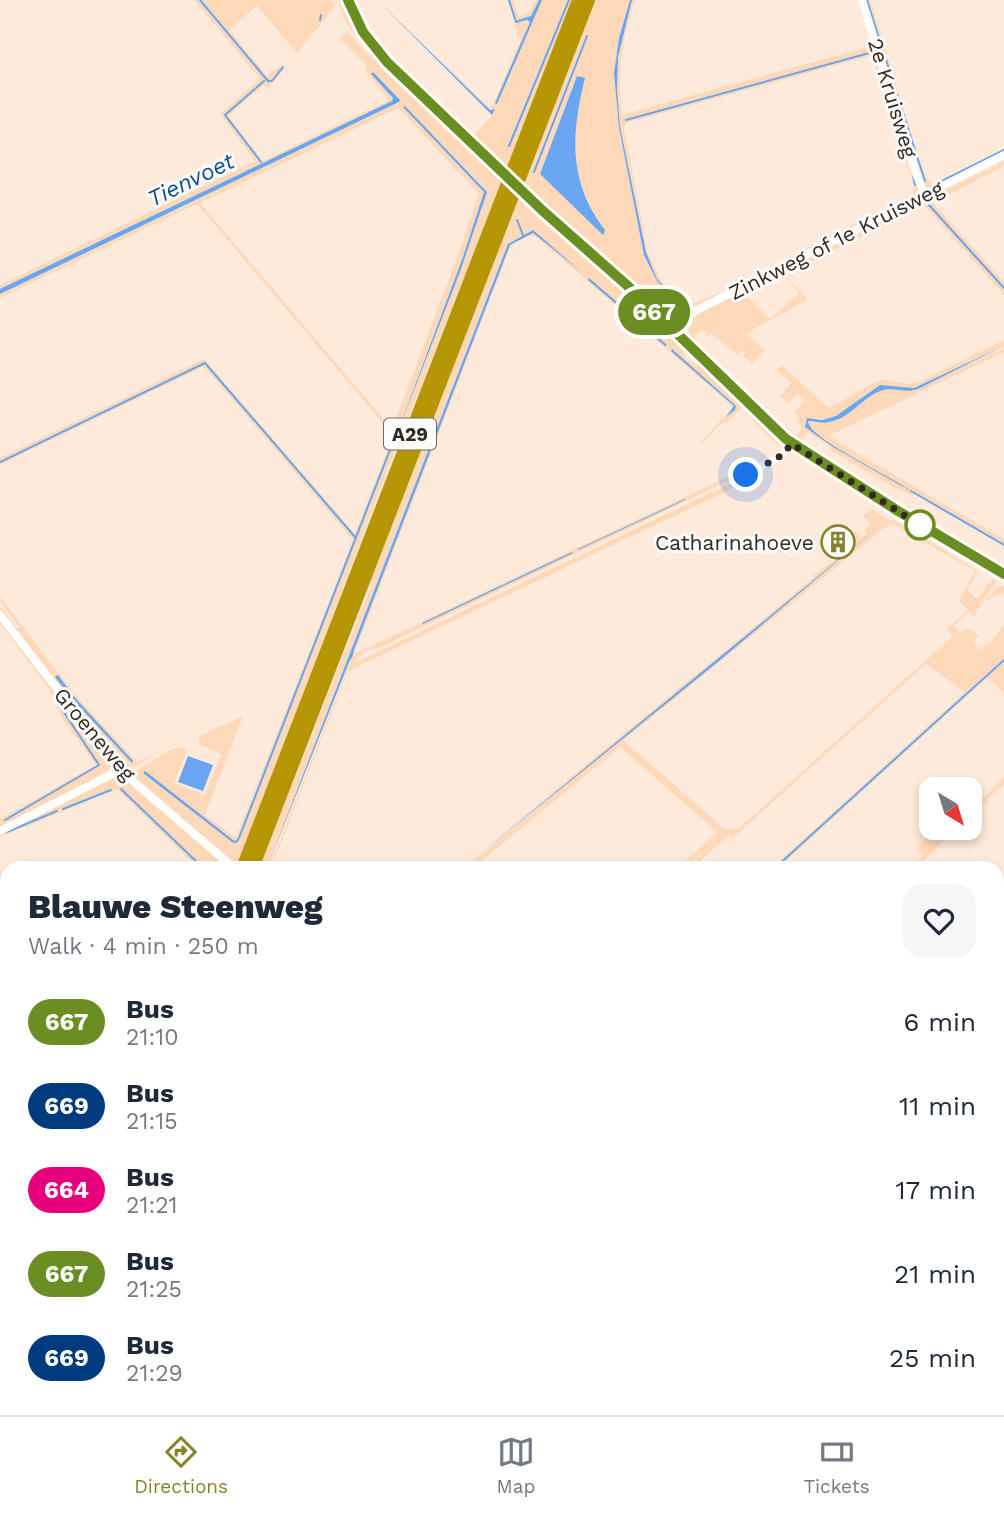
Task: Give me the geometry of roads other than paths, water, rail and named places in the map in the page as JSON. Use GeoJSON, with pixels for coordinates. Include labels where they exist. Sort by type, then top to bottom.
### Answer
{"type":"FeatureCollection","features":[{"type":"Feature","properties":{"kind":"highway","name":"A29"},"geometry":{"type":"LineString","coordinates":[[245,861],[578,0]]}},
{"type":"Feature","properties":{"kind":"highway","name":"A29"},"geometry":{"type":"LineString","coordinates":[[256,861],[589,0]]}},
{"type":"Feature","properties":{"kind":"street"},"geometry":{"type":"LineString","coordinates":[[348,0],[363,32],[381,56],[530,198],[629,287],[792,444],[940,537],[1004,573]]}},
{"type":"Feature","properties":{"kind":"street","name":"2e Kruisweg"},"geometry":{"type":"LineString","coordinates":[[862,0],[925,195]]}},
{"type":"Feature","properties":{"kind":"street","name":"Zinkweg of 1e Kruisweg"},"geometry":{"type":"LineString","coordinates":[[673,330],[682,319],[699,309],[1004,155]]}},
{"type":"Feature","properties":{"kind":"street"},"geometry":{"type":"LineString","coordinates":[[746,475],[779,457],[792,444]]}},
{"type":"Feature","properties":{"kind":"street","name":"Groeneweg"},"geometry":{"type":"LineString","coordinates":[[0,615],[120,770],[226,861]]}},
{"type":"Feature","properties":{"kind":"street"},"geometry":{"type":"LineString","coordinates":[[0,831],[120,770]]}},
{"type":"Feature","properties":{"kind":"water"},"geometry":{"type":"Polygon","coordinates":[[[377,0],[490,110],[495,109],[492,115],[377,0]]]}},
{"type":"Feature","properties":{"kind":"water"},"geometry":{"type":"Polygon","coordinates":[[[539,0],[542,0],[497,104],[495,103],[530,22],[515,21],[531,16],[539,0]]]}},
{"type":"Feature","properties":{"kind":"water"},"geometry":{"type":"Polygon","coordinates":[[[630,0],[618,57],[620,127],[646,252],[657,279],[682,307],[657,281],[644,255],[619,128],[614,73],[619,38],[630,0]]]}},
{"type":"Feature","properties":{"kind":"water"},"geometry":{"type":"Polygon","coordinates":[[[373,72],[399,102],[0,294],[0,289],[392,101],[393,98],[371,74],[373,72]]]}},
{"type":"Feature","properties":{"kind":"water"},"geometry":{"type":"Polygon","coordinates":[[[577,76],[585,78],[575,138],[579,176],[584,194],[605,230],[603,235],[540,174],[577,76]]]}},
{"type":"Feature","properties":{"kind":"water"},"geometry":{"type":"Polygon","coordinates":[[[405,106],[487,192],[460,272],[396,436],[463,257],[484,192],[403,107],[405,106]]]}},
{"type":"Feature","properties":{"kind":"water"},"geometry":{"type":"Polygon","coordinates":[[[533,230],[584,274],[533,233],[510,245],[352,658],[270,861],[508,244],[533,230]]]}},
{"type":"Feature","properties":{"kind":"water"},"geometry":{"type":"Polygon","coordinates":[[[589,278],[667,345],[588,280],[589,278]]]}},
{"type":"Feature","properties":{"kind":"water"},"geometry":{"type":"Polygon","coordinates":[[[1004,346],[918,389],[880,391],[836,420],[824,423],[808,421],[822,438],[912,492],[833,447],[805,427],[807,418],[822,420],[836,416],[880,385],[914,388],[1004,346]]]}},
{"type":"Feature","properties":{"kind":"water"},"geometry":{"type":"Polygon","coordinates":[[[672,349],[736,406],[735,410],[726,417],[734,406],[671,351],[672,349]]]}},
{"type":"Feature","properties":{"kind":"water"},"geometry":{"type":"Polygon","coordinates":[[[685,500],[578,550],[578,549],[685,500]]]}},
{"type":"Feature","properties":{"kind":"water"},"geometry":{"type":"Polygon","coordinates":[[[883,523],[719,661],[472,861],[883,523]]]}},
{"type":"Feature","properties":{"kind":"water"},"geometry":{"type":"Polygon","coordinates":[[[572,552],[573,553],[422,623],[572,552]]]}},
{"type":"Feature","properties":{"kind":"water"},"geometry":{"type":"Polygon","coordinates":[[[58,675],[132,763],[73,700],[55,677],[58,675]]]}},
{"type":"Feature","properties":{"kind":"water"},"geometry":{"type":"Polygon","coordinates":[[[188,756],[213,765],[203,791],[178,782],[188,756]]]}},
{"type":"Feature","properties":{"kind":"water"},"geometry":{"type":"Polygon","coordinates":[[[145,771],[233,840],[232,842],[143,773],[145,771]]]}},
{"type":"Feature","properties":{"kind":"waterway"},"geometry":{"type":"LineString","coordinates":[[200,0],[268,81],[272,81],[283,67]]}},
{"type":"Feature","properties":{"kind":"waterway"},"geometry":{"type":"LineString","coordinates":[[509,0],[516,22]]}},
{"type":"Feature","properties":{"kind":"waterway"},"geometry":{"type":"LineString","coordinates":[[509,146],[569,0]]}},
{"type":"Feature","properties":{"kind":"waterway"},"geometry":{"type":"LineString","coordinates":[[867,0],[883,52]]}},
{"type":"Feature","properties":{"kind":"waterway"},"geometry":{"type":"LineString","coordinates":[[320,20],[321,15]]}},
{"type":"Feature","properties":{"kind":"waterway"},"geometry":{"type":"LineString","coordinates":[[534,172],[587,36]]}},
{"type":"Feature","properties":{"kind":"waterway"},"geometry":{"type":"LineString","coordinates":[[626,120],[873,52]]}},
{"type":"Feature","properties":{"kind":"waterway"},"geometry":{"type":"LineString","coordinates":[[886,60],[925,181]]}},
{"type":"Feature","properties":{"kind":"waterway"},"geometry":{"type":"LineString","coordinates":[[261,162],[225,115],[264,81]]}},
{"type":"Feature","properties":{"kind":"waterway"},"geometry":{"type":"LineString","coordinates":[[936,184],[1004,150]]}},
{"type":"Feature","properties":{"kind":"waterway"},"geometry":{"type":"LineString","coordinates":[[913,176],[915,185]]}},
{"type":"Feature","properties":{"kind":"waterway"},"geometry":{"type":"LineString","coordinates":[[929,205],[1004,288]]}},
{"type":"Feature","properties":{"kind":"waterway"},"geometry":{"type":"LineString","coordinates":[[517,220],[523,235]]}},
{"type":"Feature","properties":{"kind":"waterway"},"geometry":{"type":"LineString","coordinates":[[0,462],[205,363],[355,537]]}},
{"type":"Feature","properties":{"kind":"waterway"},"geometry":{"type":"LineString","coordinates":[[232,841],[236,842],[239,838],[395,437]]}},
{"type":"Feature","properties":{"kind":"waterway"},"geometry":{"type":"LineString","coordinates":[[911,491],[1004,545]]}},
{"type":"Feature","properties":{"kind":"waterway"},"geometry":{"type":"LineString","coordinates":[[783,861],[1004,660]]}},
{"type":"Feature","properties":{"kind":"waterway"},"geometry":{"type":"LineString","coordinates":[[5,820],[99,765],[56,697]]}},
{"type":"Feature","properties":{"kind":"waterway"},"geometry":{"type":"LineString","coordinates":[[121,789],[196,861]]}},
{"type":"Feature","properties":{"kind":"waterway"},"geometry":{"type":"LineString","coordinates":[[63,809],[111,790]]}},
{"type":"Feature","properties":{"kind":"waterway"},"geometry":{"type":"LineString","coordinates":[[7,832],[57,811]]}},
{"type":"Feature","properties":{"kind":"place","name":"Catharinahoeve"},"geometry":{"type":"Point","coordinates":[838,542]}},
{"type":"Feature","properties":{"kind":"water label","name":"Tienvoet"},"geometry":{"type":"Point","coordinates":[191,180]}}]}
